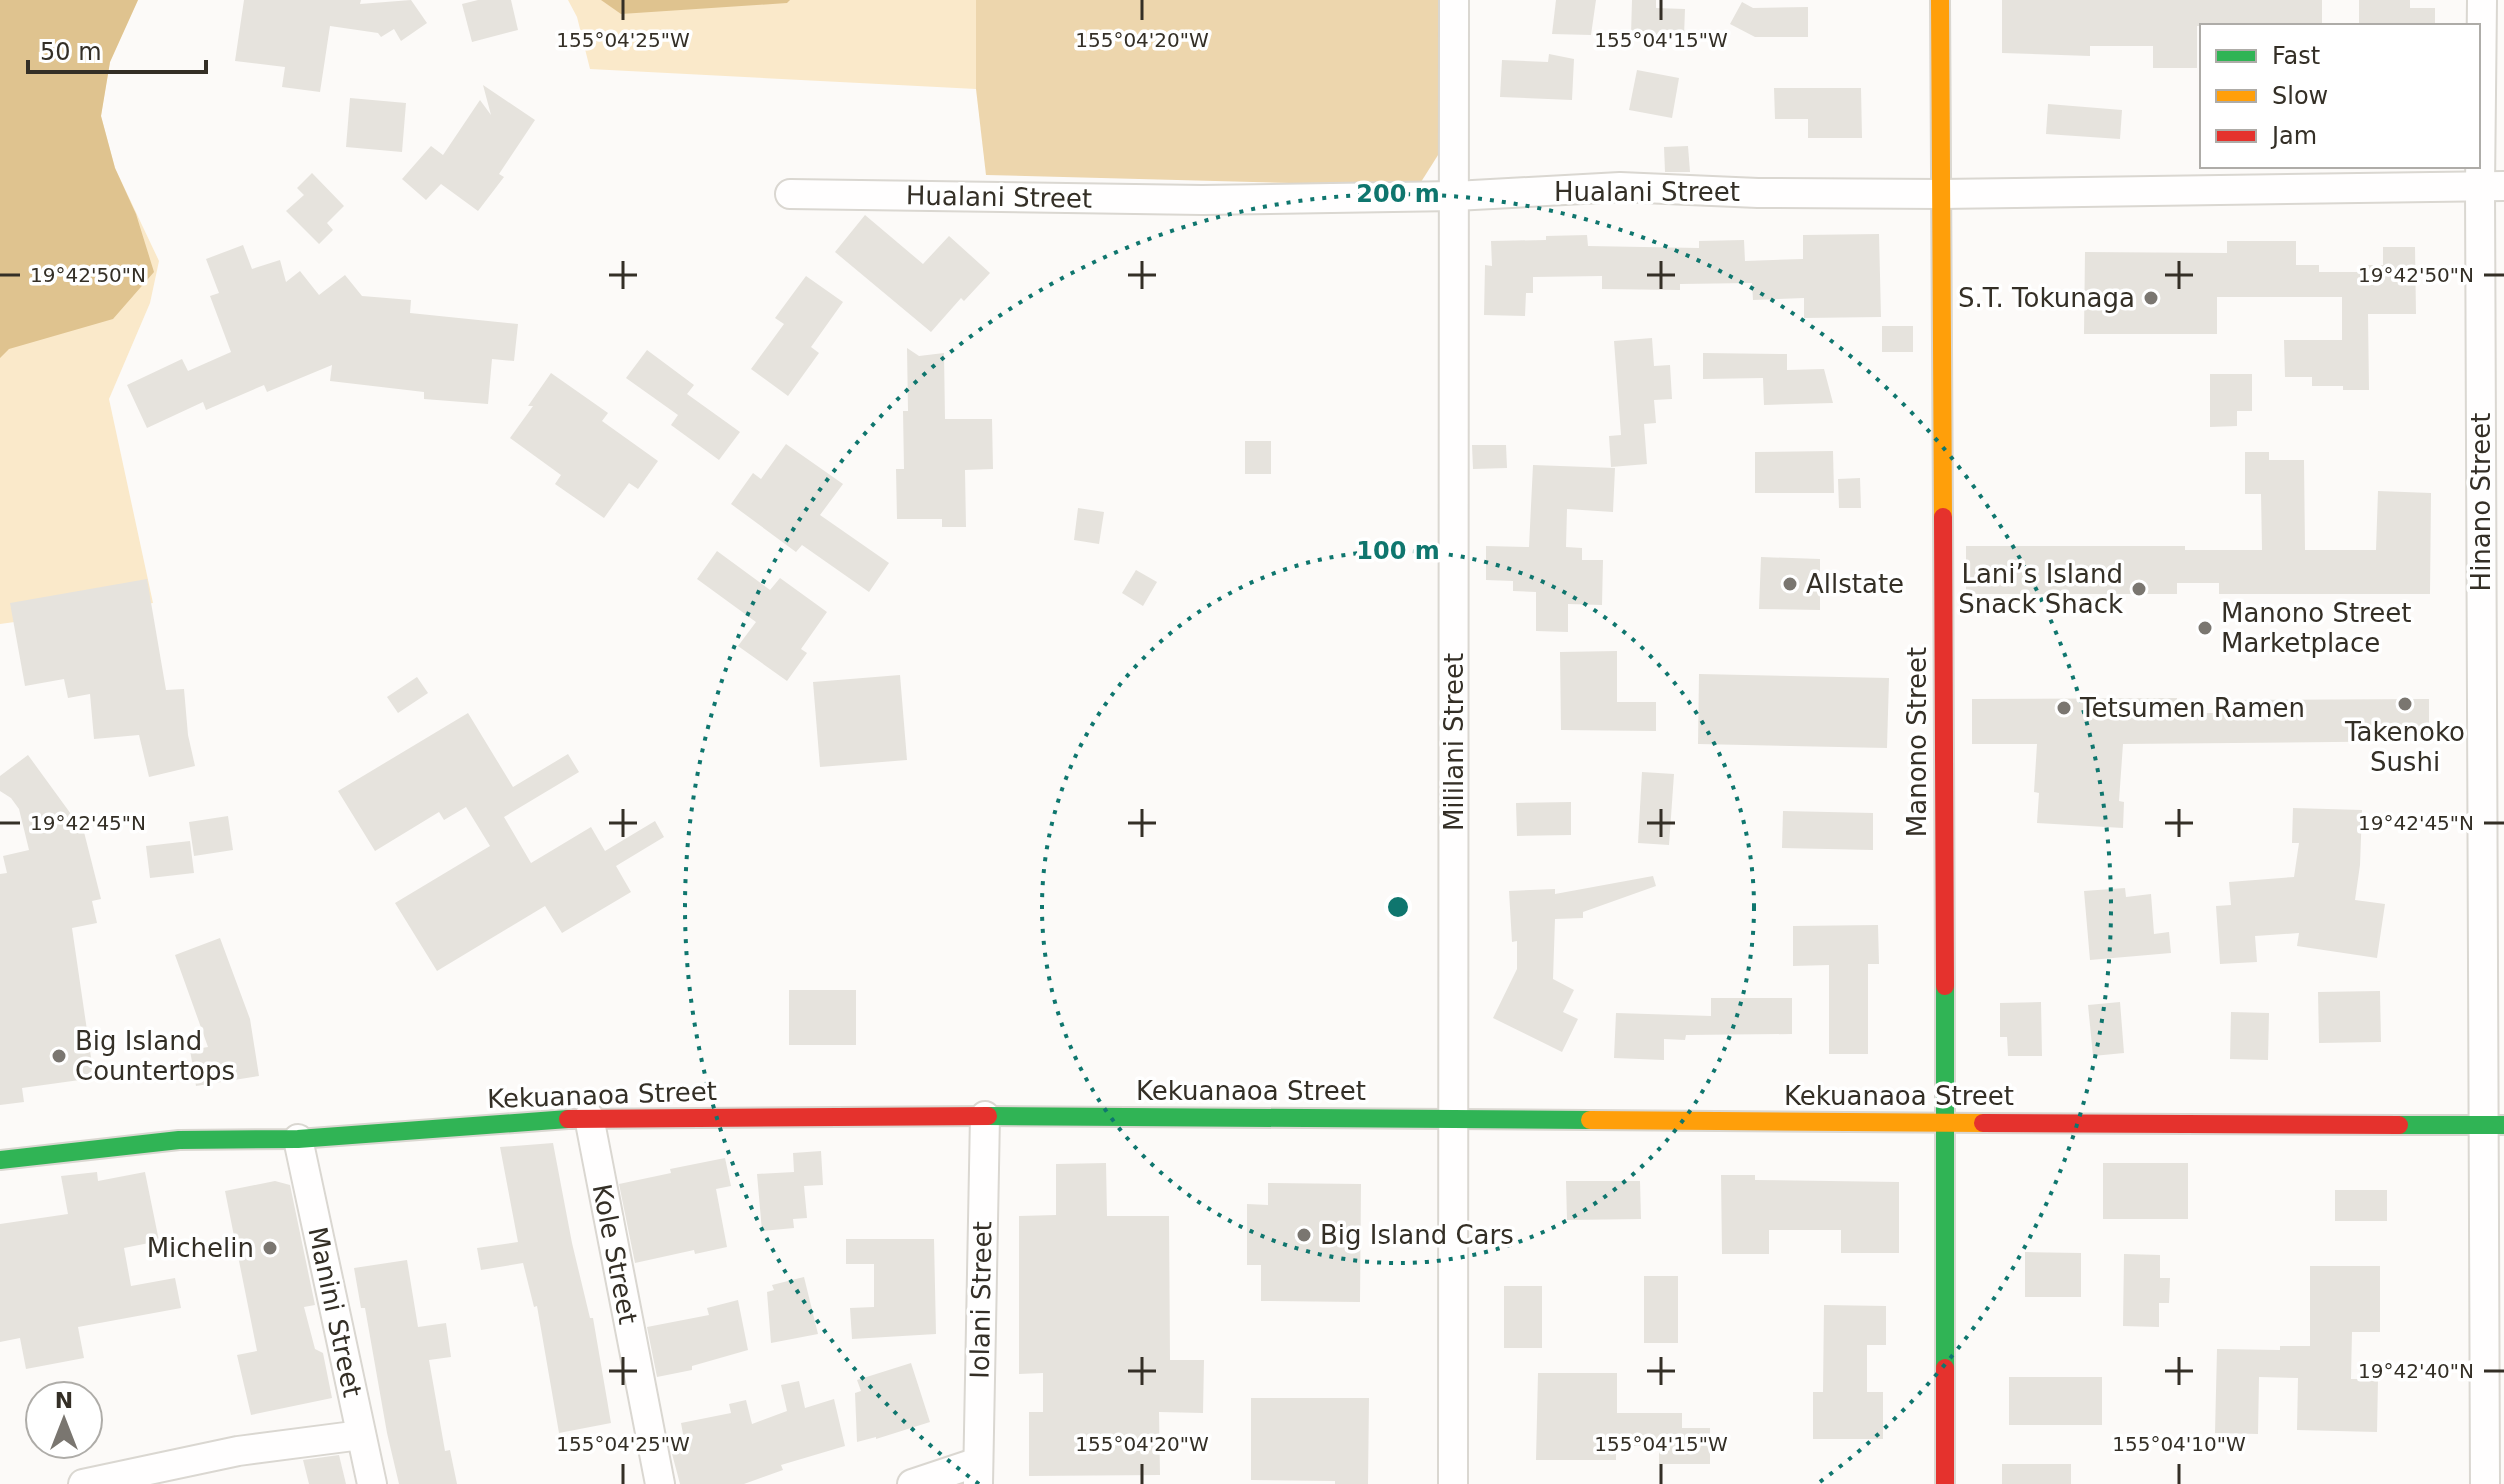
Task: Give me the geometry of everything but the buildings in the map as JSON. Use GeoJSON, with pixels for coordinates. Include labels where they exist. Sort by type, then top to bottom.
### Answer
{"type":"FeatureCollection","features":[{"type":"Feature","properties":{"kind":"street","name":"Mililani Street"},"geometry":{"type":"LineString","coordinates":[[1453,1484],[1454,0]]}},
{"type":"Feature","properties":{"kind":"street","name":"Manono Street"},"geometry":{"type":"LineString","coordinates":[[1940,0],[1945,1484]]}},
{"type":"Feature","properties":{"kind":"street","name":"Hinano Street"},"geometry":{"type":"LineString","coordinates":[[2482,0],[2492,186],[2495,1125],[2485,1484]]}},
{"type":"Feature","properties":{"kind":"street","name":"Hualani Street"},"geometry":{"type":"LineString","coordinates":[[790,194],[1202,200],[1455,196],[1620,187],[1758,193],[1940,194],[2492,186]]}},
{"type":"Feature","properties":{"kind":"street","name":"Kekuanaoa Street"},"geometry":{"type":"LineString","coordinates":[[0,1160],[179,1140],[298,1139],[589,1117],[985,1116],[2495,1125]]}},
{"type":"Feature","properties":{"kind":"street","name":"Iolani Street"},"geometry":{"type":"LineString","coordinates":[[978,1473],[985,1116]]}},
{"type":"Feature","properties":{"kind":"street","name":"Kole Street"},"geometry":{"type":"LineString","coordinates":[[589,1117],[660,1484]]}},
{"type":"Feature","properties":{"kind":"street","name":"Manini Street"},"geometry":{"type":"LineString","coordinates":[[298,1139],[372,1484]]}},
{"type":"Feature","properties":{"kind":"street"},"geometry":{"type":"LineString","coordinates":[[83,1484],[238,1451],[361,1435]]}},
{"type":"Feature","properties":{"kind":"street"},"geometry":{"type":"LineString","coordinates":[[912,1484],[978,1473]]}},
{"type":"Feature","properties":{"kind":"shaded area"},"geometry":{"type":"Polygon","coordinates":[[[0,0],[138,0],[110,62],[101,116],[115,168],[159,261],[150,303],[109,399],[153,603],[0,624],[0,0]]]}},
{"type":"Feature","properties":{"kind":"shaded area"},"geometry":{"type":"Polygon","coordinates":[[[0,0],[138,0],[110,62],[101,116],[115,168],[136,214],[154,272],[113,319],[9,349],[0,358],[0,0]]]}},
{"type":"Feature","properties":{"kind":"shaded area"},"geometry":{"type":"Polygon","coordinates":[[[568,0],[976,0],[976,89],[590,69],[577,17],[568,0]]]}},
{"type":"Feature","properties":{"kind":"shaded area"},"geometry":{"type":"Polygon","coordinates":[[[601,0],[790,0],[787,3],[621,14],[601,0]]]}},
{"type":"Feature","properties":{"kind":"shaded area"},"geometry":{"type":"Polygon","coordinates":[[[976,0],[1443,0],[1445,144],[1421,182],[1366,185],[986,175],[976,89],[976,0]]]}},
{"type":"Feature","properties":{"kind":"traffic: fast"},"geometry":{"type":"LineString","coordinates":[[1945,986],[1945,1368]]}},
{"type":"Feature","properties":{"kind":"traffic: fast"},"geometry":{"type":"LineString","coordinates":[[988,1116],[1590,1120]]}},
{"type":"Feature","properties":{"kind":"traffic: fast"},"geometry":{"type":"LineString","coordinates":[[0,1160],[179,1140],[298,1139],[568,1119]]}},
{"type":"Feature","properties":{"kind":"traffic: fast"},"geometry":{"type":"LineString","coordinates":[[2399,1125],[2504,1125]]}},
{"type":"Feature","properties":{"kind":"traffic: slow"},"geometry":{"type":"LineString","coordinates":[[1940,0],[1943,517]]}},
{"type":"Feature","properties":{"kind":"traffic: slow"},"geometry":{"type":"LineString","coordinates":[[1590,1120],[1983,1123]]}},
{"type":"Feature","properties":{"kind":"traffic: jam"},"geometry":{"type":"LineString","coordinates":[[1943,517],[1945,986]]}},
{"type":"Feature","properties":{"kind":"traffic: jam"},"geometry":{"type":"LineString","coordinates":[[568,1119],[988,1116]]}},
{"type":"Feature","properties":{"kind":"traffic: jam"},"geometry":{"type":"LineString","coordinates":[[1983,1123],[2399,1125]]}},
{"type":"Feature","properties":{"kind":"traffic: jam"},"geometry":{"type":"LineString","coordinates":[[1945,1368],[1945,1484]]}},
{"type":"Feature","properties":{"kind":"place","name":"S.T. Tokunaga"},"geometry":{"type":"Point","coordinates":[2151,298]}},
{"type":"Feature","properties":{"kind":"place","name":"Allstate"},"geometry":{"type":"Point","coordinates":[1790,584]}},
{"type":"Feature","properties":{"kind":"place","name":"Lani’s Island Snack Shack"},"geometry":{"type":"Point","coordinates":[2139,589]}},
{"type":"Feature","properties":{"kind":"place","name":"Manono Street Marketplace"},"geometry":{"type":"Point","coordinates":[2205,628]}},
{"type":"Feature","properties":{"kind":"place","name":"Takenoko Sushi"},"geometry":{"type":"Point","coordinates":[2405,704]}},
{"type":"Feature","properties":{"kind":"place","name":"Tetsumen Ramen"},"geometry":{"type":"Point","coordinates":[2064,708]}},
{"type":"Feature","properties":{"kind":"place","name":"Big Island Countertops"},"geometry":{"type":"Point","coordinates":[59,1056]}},
{"type":"Feature","properties":{"kind":"place","name":"Big Island Cars"},"geometry":{"type":"Point","coordinates":[1304,1235]}},
{"type":"Feature","properties":{"kind":"place","name":"Michelin"},"geometry":{"type":"Point","coordinates":[270,1248]}}]}
